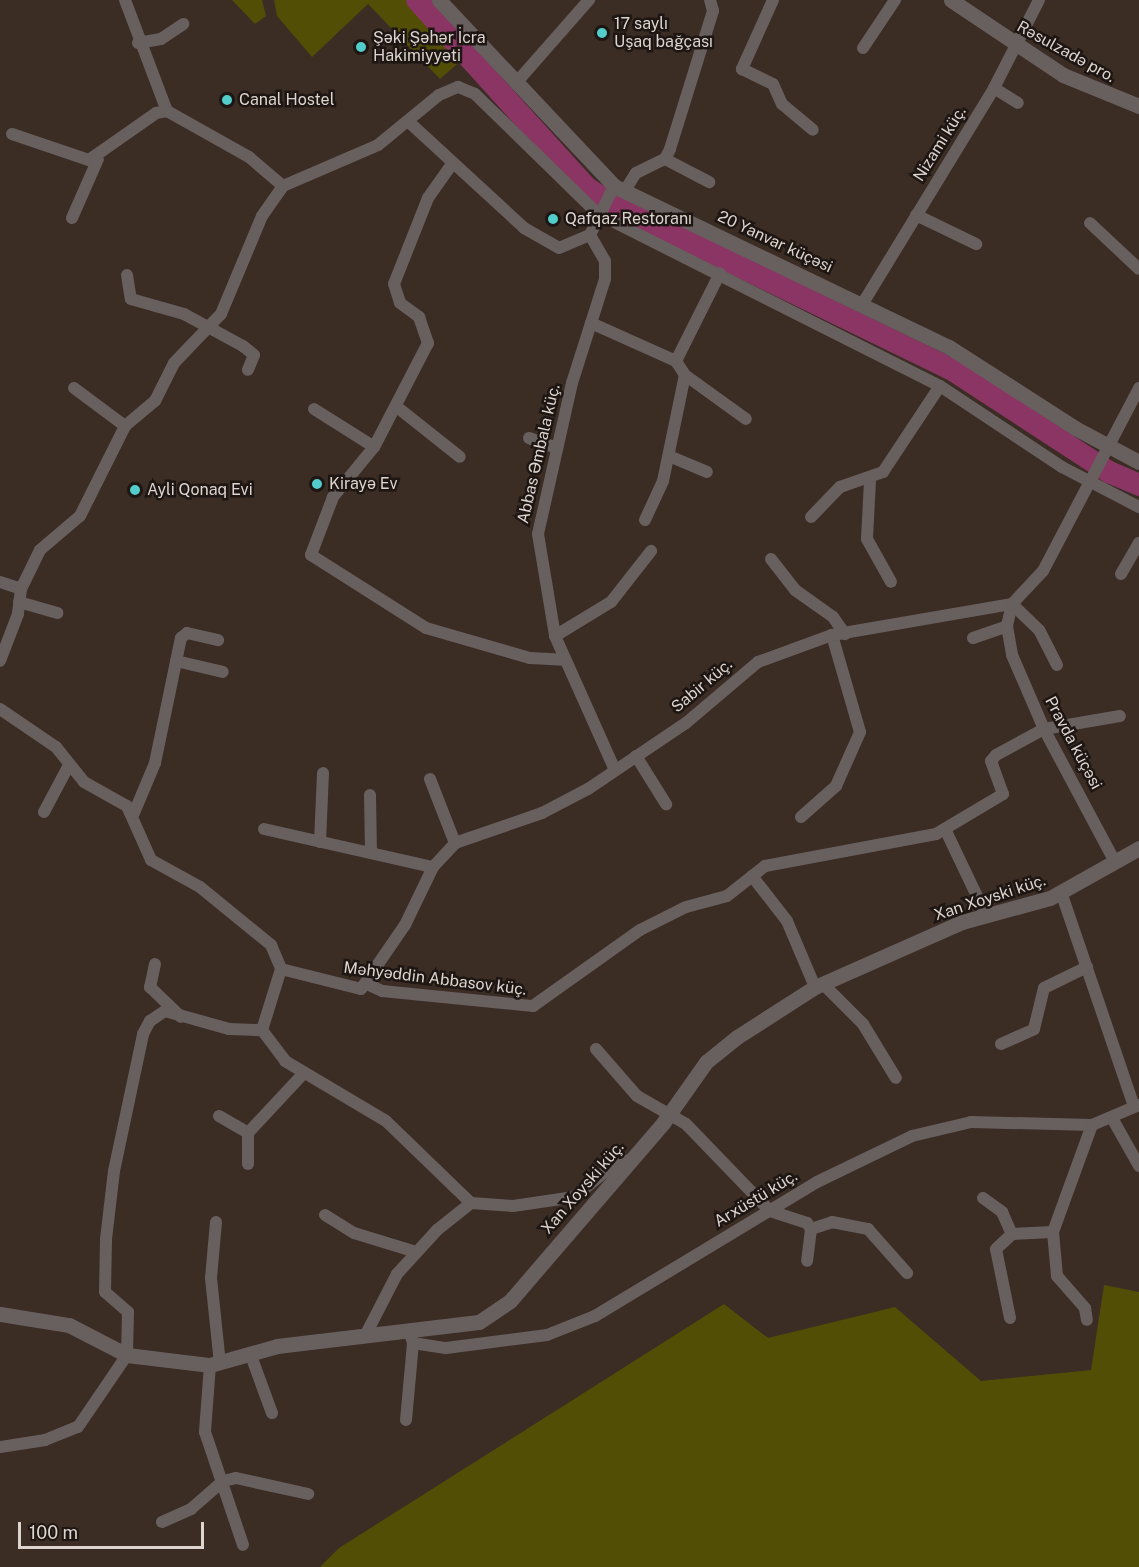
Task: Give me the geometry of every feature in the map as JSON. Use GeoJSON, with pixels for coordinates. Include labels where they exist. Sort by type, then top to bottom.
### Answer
{"type":"FeatureCollection","features":[{"type":"Feature","properties":{"kind":"street"},"geometry":{"type":"LineString","coordinates":[[124,0],[138,44],[167,111],[249,157],[283,186]]}},
{"type":"Feature","properties":{"kind":"street","name":"20 Yanvar küçəsi"},"geometry":{"type":"LineString","coordinates":[[439,0],[619,189],[863,303],[962,354],[1111,448],[1139,462]]}},
{"type":"Feature","properties":{"kind":"street"},"geometry":{"type":"LineString","coordinates":[[516,83],[589,0]]}},
{"type":"Feature","properties":{"kind":"street"},"geometry":{"type":"LineString","coordinates":[[410,123],[507,216],[552,245],[570,246],[590,235],[598,214],[636,173],[665,159],[713,11],[710,0]]}},
{"type":"Feature","properties":{"kind":"street"},"geometry":{"type":"LineString","coordinates":[[773,0],[742,69],[773,84],[782,104],[813,130]]}},
{"type":"Feature","properties":{"kind":"street"},"geometry":{"type":"LineString","coordinates":[[863,48],[895,0]]}},
{"type":"Feature","properties":{"kind":"street","name":"Rəsulzadə pro."},"geometry":{"type":"LineString","coordinates":[[951,0],[1016,47],[1089,89],[1139,106]]}},
{"type":"Feature","properties":{"kind":"street","name":"Nizami küç."},"geometry":{"type":"LineString","coordinates":[[863,303],[994,88],[1039,0]]}},
{"type":"Feature","properties":{"kind":"street"},"geometry":{"type":"LineString","coordinates":[[138,44],[161,39],[183,24]]}},
{"type":"Feature","properties":{"kind":"street"},"geometry":{"type":"LineString","coordinates":[[0,661],[20,595],[40,550],[80,516],[125,426],[155,401],[174,363],[212,326],[232,295],[262,216],[283,186],[378,145],[410,123],[439,95],[458,87],[475,94],[598,214],[720,273],[940,386],[1092,483],[1139,507]]}},
{"type":"Feature","properties":{"kind":"street"},"geometry":{"type":"LineString","coordinates":[[994,88],[1018,103]]}},
{"type":"Feature","properties":{"kind":"street"},"geometry":{"type":"LineString","coordinates":[[72,218],[98,159],[156,113],[167,111]]}},
{"type":"Feature","properties":{"kind":"street"},"geometry":{"type":"LineString","coordinates":[[12,134],[53,150],[98,159]]}},
{"type":"Feature","properties":{"kind":"street"},"geometry":{"type":"LineString","coordinates":[[665,159],[709,182]]}},
{"type":"Feature","properties":{"kind":"street"},"geometry":{"type":"LineString","coordinates":[[452,164],[428,198],[394,284],[400,303],[419,317],[428,343],[397,407],[374,447],[333,497],[316,536],[315,561],[426,628],[530,658],[564,660]]}},
{"type":"Feature","properties":{"kind":"street"},"geometry":{"type":"LineString","coordinates":[[916,215],[976,244]]}},
{"type":"Feature","properties":{"kind":"street"},"geometry":{"type":"LineString","coordinates":[[1090,223],[1139,269]]}},
{"type":"Feature","properties":{"kind":"street","name":"Abbas Əmbala küç."},"geometry":{"type":"LineString","coordinates":[[590,235],[606,269],[557,448],[538,534],[555,636],[615,770]]}},
{"type":"Feature","properties":{"kind":"street"},"geometry":{"type":"LineString","coordinates":[[676,361],[720,273]]}},
{"type":"Feature","properties":{"kind":"street"},"geometry":{"type":"LineString","coordinates":[[127,275],[131,299],[212,326],[254,356],[248,370]]}},
{"type":"Feature","properties":{"kind":"street"},"geometry":{"type":"LineString","coordinates":[[591,323],[676,361],[685,375],[746,419]]}},
{"type":"Feature","properties":{"kind":"street"},"geometry":{"type":"LineString","coordinates":[[645,520],[669,456],[685,375]]}},
{"type":"Feature","properties":{"kind":"street"},"geometry":{"type":"LineString","coordinates":[[811,517],[840,487],[870,481],[902,450],[940,386]]}},
{"type":"Feature","properties":{"kind":"street"},"geometry":{"type":"LineString","coordinates":[[74,388],[125,426]]}},
{"type":"Feature","properties":{"kind":"street"},"geometry":{"type":"LineString","coordinates":[[1057,664],[1039,630],[1012,604],[1043,571],[1111,448],[1139,388]]}},
{"type":"Feature","properties":{"kind":"street"},"geometry":{"type":"LineString","coordinates":[[397,407],[460,457]]}},
{"type":"Feature","properties":{"kind":"street"},"geometry":{"type":"LineString","coordinates":[[314,409],[374,447]]}},
{"type":"Feature","properties":{"kind":"street"},"geometry":{"type":"LineString","coordinates":[[529,438],[557,448]]}},
{"type":"Feature","properties":{"kind":"street"},"geometry":{"type":"LineString","coordinates":[[669,456],[707,472]]}},
{"type":"Feature","properties":{"kind":"street"},"geometry":{"type":"LineString","coordinates":[[870,481],[867,539],[891,582]]}},
{"type":"Feature","properties":{"kind":"street"},"geometry":{"type":"LineString","coordinates":[[1121,574],[1139,543]]}},
{"type":"Feature","properties":{"kind":"street"},"geometry":{"type":"LineString","coordinates":[[555,636],[611,602],[651,551]]}},
{"type":"Feature","properties":{"kind":"street"},"geometry":{"type":"LineString","coordinates":[[771,559],[795,590],[833,617],[844,634]]}},
{"type":"Feature","properties":{"kind":"street"},"geometry":{"type":"LineString","coordinates":[[0,582],[20,595],[57,613]]}},
{"type":"Feature","properties":{"kind":"street","name":"Pravda küçəsi"},"geometry":{"type":"LineString","coordinates":[[1012,604],[1007,626],[1012,655],[1044,729],[1114,860]]}},
{"type":"Feature","properties":{"kind":"street","name":"Sabir küç."},"geometry":{"type":"LineString","coordinates":[[367,984],[433,867],[455,843],[542,813],[615,770],[758,662],[831,635],[1012,604]]}},
{"type":"Feature","properties":{"kind":"street"},"geometry":{"type":"LineString","coordinates":[[973,638],[1007,626]]}},
{"type":"Feature","properties":{"kind":"street"},"geometry":{"type":"LineString","coordinates":[[134,813],[155,763],[181,638],[188,633],[218,640]]}},
{"type":"Feature","properties":{"kind":"street"},"geometry":{"type":"LineString","coordinates":[[801,817],[836,786],[860,732],[831,635]]}},
{"type":"Feature","properties":{"kind":"street"},"geometry":{"type":"LineString","coordinates":[[176,661],[223,672]]}},
{"type":"Feature","properties":{"kind":"street"},"geometry":{"type":"LineString","coordinates":[[0,709],[44,737],[84,782],[134,813],[151,860],[200,887],[272,945],[281,969],[262,1030]]}},
{"type":"Feature","properties":{"kind":"street","name":"Məhyəddin Abbasov küç."},"geometry":{"type":"LineString","coordinates":[[281,969],[354,989],[367,984],[382,991],[533,1006],[640,930],[686,907],[727,896],[752,876],[783,859],[924,838],[945,829],[1003,794],[993,758],[1044,729],[1120,716]]}},
{"type":"Feature","properties":{"kind":"street"},"geometry":{"type":"LineString","coordinates":[[636,756],[666,804]]}},
{"type":"Feature","properties":{"kind":"street"},"geometry":{"type":"LineString","coordinates":[[44,812],[69,765]]}},
{"type":"Feature","properties":{"kind":"street"},"geometry":{"type":"LineString","coordinates":[[320,842],[323,774]]}},
{"type":"Feature","properties":{"kind":"street"},"geometry":{"type":"LineString","coordinates":[[429,779],[455,843]]}},
{"type":"Feature","properties":{"kind":"street"},"geometry":{"type":"LineString","coordinates":[[370,795],[371,853]]}},
{"type":"Feature","properties":{"kind":"street"},"geometry":{"type":"LineString","coordinates":[[945,829],[986,915]]}},
{"type":"Feature","properties":{"kind":"street"},"geometry":{"type":"LineString","coordinates":[[264,830],[433,867]]}},
{"type":"Feature","properties":{"kind":"street","name":"Xan Xoyski küç."},"geometry":{"type":"LineString","coordinates":[[0,1314],[69,1325],[127,1354],[215,1364],[249,1353],[366,1336],[411,1336],[479,1322],[495,1314],[630,1160],[671,1113],[706,1062],[819,986],[986,915],[1061,892],[1114,860],[1139,848]]}},
{"type":"Feature","properties":{"kind":"street"},"geometry":{"type":"LineString","coordinates":[[752,876],[782,912],[819,986],[863,1024],[896,1078]]}},
{"type":"Feature","properties":{"kind":"street"},"geometry":{"type":"LineString","coordinates":[[1061,892],[1137,1106]]}},
{"type":"Feature","properties":{"kind":"street"},"geometry":{"type":"LineString","coordinates":[[155,964],[150,987],[181,1017]]}},
{"type":"Feature","properties":{"kind":"street"},"geometry":{"type":"LineString","coordinates":[[1001,1044],[1034,1029],[1044,988],[1087,967]]}},
{"type":"Feature","properties":{"kind":"street"},"geometry":{"type":"LineString","coordinates":[[0,1447],[45,1440],[78,1427],[127,1354],[128,1312],[105,1292],[103,1280],[114,1171],[143,1034],[165,1011],[181,1017],[262,1030],[285,1061],[303,1074],[386,1120],[471,1203],[513,1206],[574,1197],[616,1163],[630,1160]]}},
{"type":"Feature","properties":{"kind":"street"},"geometry":{"type":"LineString","coordinates":[[596,1049],[637,1096],[671,1113],[728,1162],[770,1211],[812,1229],[832,1222],[868,1229],[907,1273]]}},
{"type":"Feature","properties":{"kind":"street"},"geometry":{"type":"LineString","coordinates":[[248,1164],[248,1133],[303,1074]]}},
{"type":"Feature","properties":{"kind":"street","name":"Arxüstü küç."},"geometry":{"type":"LineString","coordinates":[[411,1336],[446,1347],[547,1335],[573,1326],[838,1171],[936,1127],[970,1122],[1092,1125],[1137,1106]]}},
{"type":"Feature","properties":{"kind":"street"},"geometry":{"type":"LineString","coordinates":[[219,1116],[248,1133]]}},
{"type":"Feature","properties":{"kind":"street"},"geometry":{"type":"LineString","coordinates":[[1112,1118],[1139,1166]]}},
{"type":"Feature","properties":{"kind":"street"},"geometry":{"type":"LineString","coordinates":[[1087,1320],[1085,1308],[1057,1276],[1053,1232],[1092,1125]]}},
{"type":"Feature","properties":{"kind":"street"},"geometry":{"type":"LineString","coordinates":[[983,1198],[1002,1212],[1012,1234]]}},
{"type":"Feature","properties":{"kind":"street"},"geometry":{"type":"LineString","coordinates":[[366,1336],[379,1302],[416,1252],[471,1203]]}},
{"type":"Feature","properties":{"kind":"street"},"geometry":{"type":"LineString","coordinates":[[326,1215],[354,1233],[416,1252]]}},
{"type":"Feature","properties":{"kind":"street"},"geometry":{"type":"LineString","coordinates":[[216,1222],[211,1278],[215,1364],[205,1432],[223,1481],[222,1495],[243,1545]]}},
{"type":"Feature","properties":{"kind":"street"},"geometry":{"type":"LineString","coordinates":[[807,1261],[812,1229]]}},
{"type":"Feature","properties":{"kind":"street"},"geometry":{"type":"LineString","coordinates":[[1010,1318],[994,1259],[996,1248],[1012,1234],[1053,1232]]}},
{"type":"Feature","properties":{"kind":"street"},"geometry":{"type":"LineString","coordinates":[[406,1420],[411,1336]]}},
{"type":"Feature","properties":{"kind":"street"},"geometry":{"type":"LineString","coordinates":[[249,1353],[272,1413]]}},
{"type":"Feature","properties":{"kind":"street"},"geometry":{"type":"LineString","coordinates":[[162,1522],[191,1509],[223,1481],[236,1478],[308,1494]]}},
{"type":"Feature","properties":{"kind":"shaded area"},"geometry":{"type":"Polygon","coordinates":[[[232,0],[262,0],[266,16],[255,24],[232,0]]]}},
{"type":"Feature","properties":{"kind":"shaded area"},"geometry":{"type":"Polygon","coordinates":[[[274,0],[412,0],[464,58],[440,79],[368,4],[312,57],[277,16],[274,0]]]}},
{"type":"Feature","properties":{"kind":"shaded area"},"geometry":{"type":"Polygon","coordinates":[[[1104,1285],[1139,1292],[1139,1567],[320,1567],[339,1548],[724,1304],[768,1338],[895,1307],[981,1381],[1091,1370],[1104,1285]]]}},
{"type":"Feature","properties":{"kind":"waterway"},"geometry":{"type":"LineString","coordinates":[[417,0],[586,187],[613,205],[951,369],[1109,472],[1139,485]]}},
{"type":"Feature","properties":{"kind":"place","name":"17 saylı Uşaq bağçası"},"geometry":{"type":"Point","coordinates":[602,33]}},
{"type":"Feature","properties":{"kind":"place","name":"Şəki Şəhər İcra Hakimiyyəti"},"geometry":{"type":"Point","coordinates":[361,47]}},
{"type":"Feature","properties":{"kind":"place","name":"Canal Hostel"},"geometry":{"type":"Point","coordinates":[227,100]}},
{"type":"Feature","properties":{"kind":"place","name":"Qafqaz Restoranı"},"geometry":{"type":"Point","coordinates":[553,219]}},
{"type":"Feature","properties":{"kind":"place","name":"Kirayə Ev"},"geometry":{"type":"Point","coordinates":[317,484]}},
{"type":"Feature","properties":{"kind":"place","name":"Ayli Qonaq Evi"},"geometry":{"type":"Point","coordinates":[135,490]}}]}
